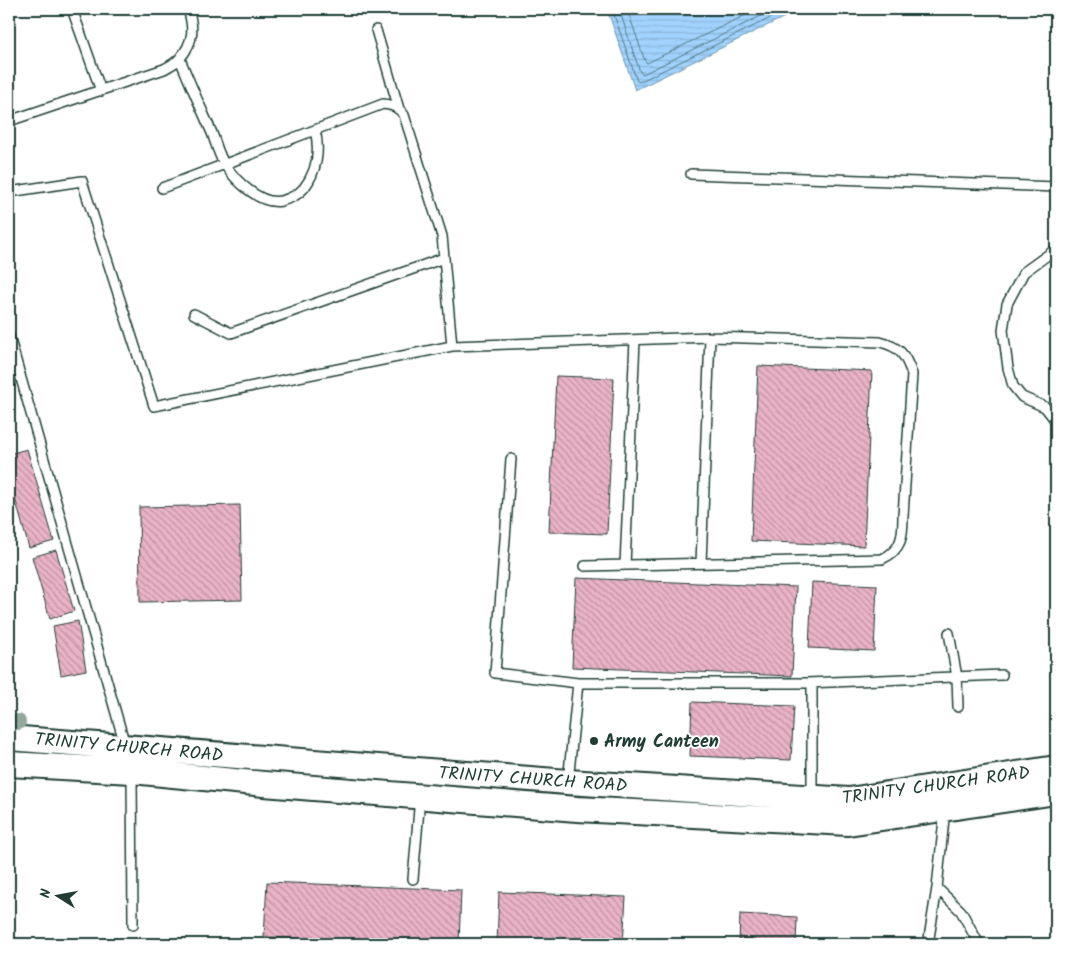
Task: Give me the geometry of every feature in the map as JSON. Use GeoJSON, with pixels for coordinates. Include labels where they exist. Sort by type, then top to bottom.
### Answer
{"type":"FeatureCollection","features":[{"type":"Feature","properties":{"kind":"main road","name":"TRINITY CHURCH ROAD"},"geometry":{"type":"LineString","coordinates":[[9,738],[129,759],[420,797],[577,809],[848,823],[1056,792]]}},
{"type":"Feature","properties":{"kind":"main road","name":"TRINITY CHURCH ROAD"},"geometry":{"type":"LineString","coordinates":[[9,764],[129,759],[568,782],[849,800],[1056,768]]}},
{"type":"Feature","properties":{"kind":"lane"},"geometry":{"type":"LineString","coordinates":[[72,9],[101,91]]}},
{"type":"Feature","properties":{"kind":"lane"},"geometry":{"type":"LineString","coordinates":[[9,122],[164,69],[180,59],[192,38],[188,9]]}},
{"type":"Feature","properties":{"kind":"lane"},"geometry":{"type":"LineString","coordinates":[[376,30],[399,109],[404,115],[442,236],[452,346]]}},
{"type":"Feature","properties":{"kind":"lane"},"geometry":{"type":"LineString","coordinates":[[180,59],[225,164],[241,185],[265,200],[276,202],[302,191],[309,181],[318,155],[316,130]]}},
{"type":"Feature","properties":{"kind":"lane"},"geometry":{"type":"LineString","coordinates":[[162,188],[383,104],[399,109]]}},
{"type":"Feature","properties":{"kind":"lane"},"geometry":{"type":"LineString","coordinates":[[691,174],[1056,187]]}},
{"type":"Feature","properties":{"kind":"lane"},"geometry":{"type":"LineString","coordinates":[[9,192],[82,180],[154,406],[452,346],[710,338],[880,342],[897,348],[908,362],[912,374],[903,535],[898,547],[890,555],[882,559],[585,566]]}},
{"type":"Feature","properties":{"kind":"lane"},"geometry":{"type":"LineString","coordinates":[[1056,248],[1024,272],[1007,304],[1003,330],[1008,368],[1013,386],[1022,397],[1045,407],[1056,421]]}},
{"type":"Feature","properties":{"kind":"lane"},"geometry":{"type":"LineString","coordinates":[[194,314],[231,333],[444,258]]}},
{"type":"Feature","properties":{"kind":"lane"},"geometry":{"type":"LineString","coordinates":[[9,336],[129,759],[133,925]]}},
{"type":"Feature","properties":{"kind":"lane"},"geometry":{"type":"LineString","coordinates":[[701,563],[710,338]]}},
{"type":"Feature","properties":{"kind":"lane"},"geometry":{"type":"LineString","coordinates":[[626,566],[635,340]]}},
{"type":"Feature","properties":{"kind":"lane"},"geometry":{"type":"LineString","coordinates":[[511,459],[495,673],[578,683],[812,683],[1002,675]]}},
{"type":"Feature","properties":{"kind":"lane"},"geometry":{"type":"LineString","coordinates":[[950,633],[957,677],[958,706]]}},
{"type":"Feature","properties":{"kind":"lane"},"geometry":{"type":"LineString","coordinates":[[568,782],[578,683]]}},
{"type":"Feature","properties":{"kind":"lane"},"geometry":{"type":"LineString","coordinates":[[812,683],[812,798]]}},
{"type":"Feature","properties":{"kind":"lane"},"geometry":{"type":"LineString","coordinates":[[413,879],[420,797]]}},
{"type":"Feature","properties":{"kind":"lane"},"geometry":{"type":"LineString","coordinates":[[928,944],[937,888],[945,808]]}},
{"type":"Feature","properties":{"kind":"lane"},"geometry":{"type":"LineString","coordinates":[[937,888],[961,911],[979,944]]}},
{"type":"Feature","properties":{"kind":"water"},"geometry":{"type":"Polygon","coordinates":[[[607,9],[801,9],[635,90],[607,9]]]}},
{"type":"Feature","properties":{"kind":"building"},"geometry":{"type":"Polygon","coordinates":[[[758,366],[872,371],[864,546],[751,541],[758,366]]]}},
{"type":"Feature","properties":{"kind":"building"},"geometry":{"type":"Polygon","coordinates":[[[556,376],[614,378],[607,534],[549,532],[556,376]]]}},
{"type":"Feature","properties":{"kind":"building"},"geometry":{"type":"Polygon","coordinates":[[[27,449],[54,541],[29,548],[9,477],[9,454],[27,449]]]}},
{"type":"Feature","properties":{"kind":"building"},"geometry":{"type":"Polygon","coordinates":[[[240,505],[242,600],[140,602],[139,507],[240,505]]]}},
{"type":"Feature","properties":{"kind":"building"},"geometry":{"type":"Polygon","coordinates":[[[56,550],[74,611],[50,619],[32,557],[56,550]]]}},
{"type":"Feature","properties":{"kind":"building"},"geometry":{"type":"Polygon","coordinates":[[[576,578],[796,587],[792,676],[572,667],[576,578]]]}},
{"type":"Feature","properties":{"kind":"building"},"geometry":{"type":"Polygon","coordinates":[[[812,582],[877,585],[874,651],[809,648],[812,582]]]}},
{"type":"Feature","properties":{"kind":"building"},"geometry":{"type":"Polygon","coordinates":[[[78,621],[86,670],[61,675],[53,626],[78,621]]]}},
{"type":"Feature","properties":{"kind":"building"},"geometry":{"type":"Polygon","coordinates":[[[692,702],[794,706],[791,760],[690,756],[692,702]]]}},
{"type":"Feature","properties":{"kind":"building"},"geometry":{"type":"Polygon","coordinates":[[[267,882],[461,890],[459,944],[264,937],[267,882]]]}},
{"type":"Feature","properties":{"kind":"building"},"geometry":{"type":"Polygon","coordinates":[[[499,892],[626,897],[623,944],[497,944],[499,892]]]}},
{"type":"Feature","properties":{"kind":"building"},"geometry":{"type":"Polygon","coordinates":[[[740,914],[797,917],[796,944],[739,944],[740,914]]]}},
{"type":"Feature","properties":{"kind":"place","name":"Army Canteen"},"geometry":{"type":"Point","coordinates":[594,741]}}]}
